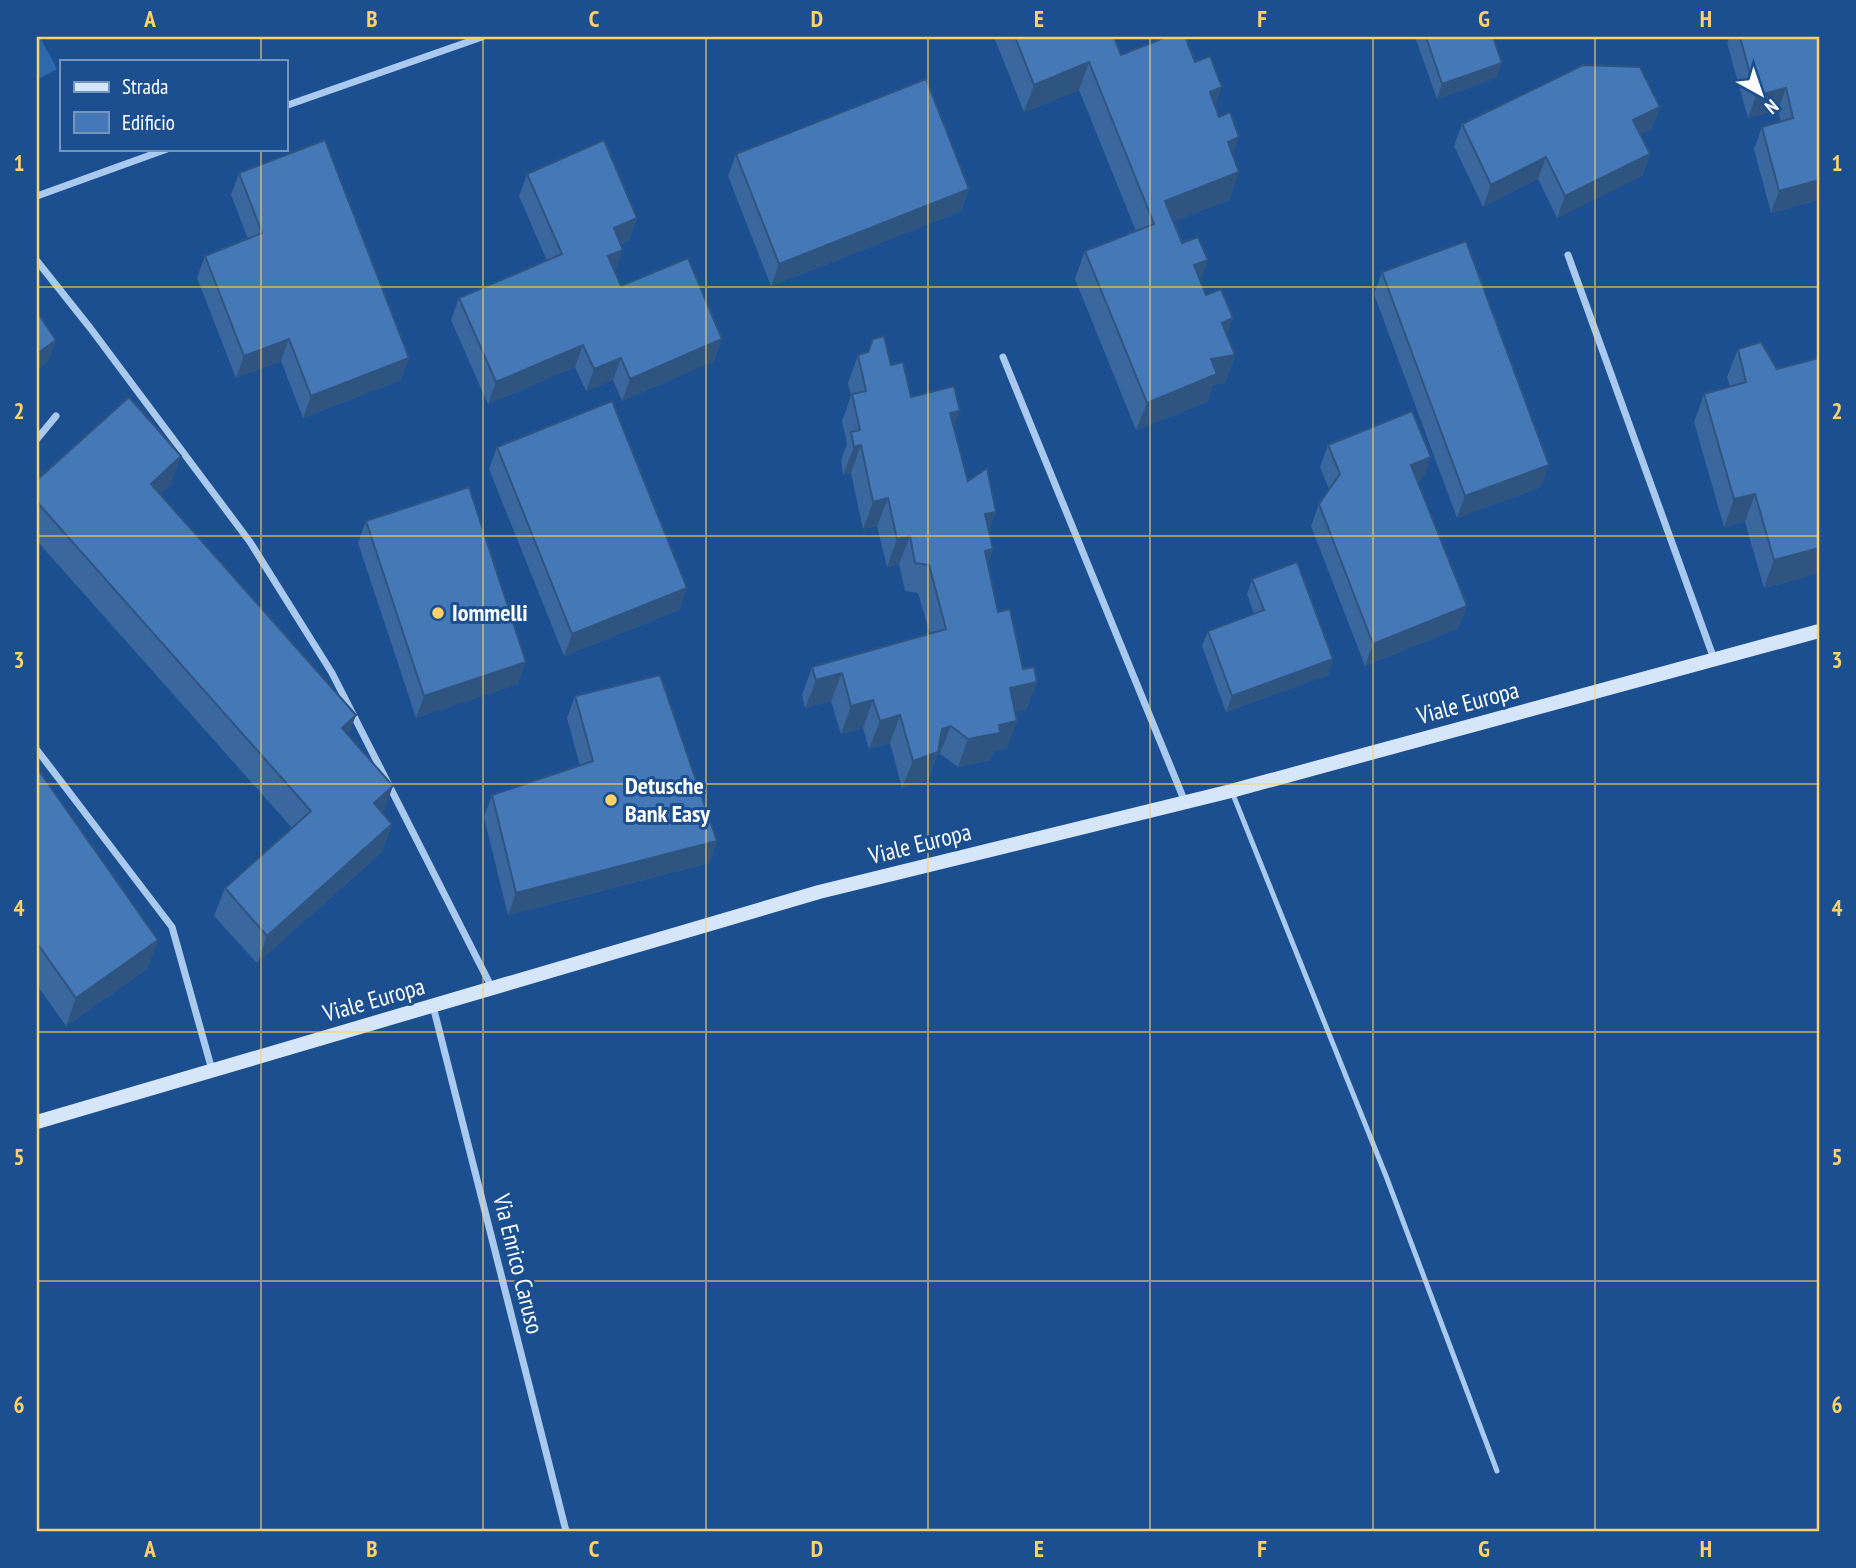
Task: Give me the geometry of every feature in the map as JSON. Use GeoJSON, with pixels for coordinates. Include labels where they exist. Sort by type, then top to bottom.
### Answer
{"type":"FeatureCollection","features":[{"type":"Feature","properties":{"kind":"main road","name":"Viale Europa"},"geometry":{"type":"LineString","coordinates":[[37,1122],[819,892],[1231,791],[1819,631]]}},
{"type":"Feature","properties":{"kind":"street"},"geometry":{"type":"LineString","coordinates":[[287,105],[482,37]]}},
{"type":"Feature","properties":{"kind":"street"},"geometry":{"type":"LineString","coordinates":[[37,196],[164,150]]}},
{"type":"Feature","properties":{"kind":"street"},"geometry":{"type":"LineString","coordinates":[[1567,255],[1714,659]]}},
{"type":"Feature","properties":{"kind":"street"},"geometry":{"type":"LineString","coordinates":[[37,261],[250,542],[332,673],[493,989]]}},
{"type":"Feature","properties":{"kind":"street"},"geometry":{"type":"LineString","coordinates":[[1003,357],[1185,803]]}},
{"type":"Feature","properties":{"kind":"street"},"geometry":{"type":"LineString","coordinates":[[37,439],[56,416]]}},
{"type":"Feature","properties":{"kind":"street"},"geometry":{"type":"LineString","coordinates":[[37,750],[172,927],[212,1071]]}},
{"type":"Feature","properties":{"kind":"street","name":"Via Enrico Caruso"},"geometry":{"type":"LineString","coordinates":[[433,1006],[566,1531]]}},
{"type":"Feature","properties":{"kind":"lane"},"geometry":{"type":"LineString","coordinates":[[1231,791],[1386,1176],[1497,1471]]}},
{"type":"Feature","properties":{"kind":"shaded area"},"geometry":{"type":"Polygon","coordinates":[[[37,37],[40,37],[57,69],[37,80],[37,37]]]}},
{"type":"Feature","properties":{"kind":"building"},"geometry":{"type":"Polygon","coordinates":[[[1015,37],[1114,37],[1121,55],[1166,37],[1185,37],[1195,62],[1210,56],[1222,87],[1210,92],[1219,117],[1230,112],[1239,137],[1228,142],[1239,172],[1165,201],[1182,243],[1198,237],[1208,260],[1194,265],[1206,295],[1221,289],[1233,318],[1222,323],[1235,355],[1211,359],[1217,374],[1147,403],[1085,251],[1154,224],[1089,62],[1034,85],[1015,37]]]}},
{"type":"Feature","properties":{"kind":"building"},"geometry":{"type":"Polygon","coordinates":[[[1426,37],[1493,37],[1502,63],[1442,84],[1426,37]]]}},
{"type":"Feature","properties":{"kind":"building"},"geometry":{"type":"Polygon","coordinates":[[[1740,37],[1819,37],[1819,180],[1779,191],[1762,127],[1793,118],[1786,88],[1756,96],[1740,37]]]}},
{"type":"Feature","properties":{"kind":"building"},"geometry":{"type":"Polygon","coordinates":[[[1583,65],[1640,67],[1660,107],[1633,120],[1650,154],[1565,196],[1546,157],[1491,185],[1462,124],[1583,65]]]}},
{"type":"Feature","properties":{"kind":"building"},"geometry":{"type":"Polygon","coordinates":[[[926,79],[969,189],[779,264],[736,154],[926,79]]]}},
{"type":"Feature","properties":{"kind":"building"},"geometry":{"type":"Polygon","coordinates":[[[325,140],[409,358],[311,396],[289,339],[244,356],[205,256],[262,233],[239,173],[325,140]]]}},
{"type":"Feature","properties":{"kind":"building"},"geometry":{"type":"Polygon","coordinates":[[[604,140],[637,218],[614,228],[623,250],[608,256],[621,286],[688,258],[722,339],[630,379],[621,358],[594,369],[583,345],[496,382],[459,298],[562,254],[527,174],[604,140]]]}},
{"type":"Feature","properties":{"kind":"building"},"geometry":{"type":"Polygon","coordinates":[[[1466,241],[1549,465],[1465,496],[1382,272],[1466,241]]]}},
{"type":"Feature","properties":{"kind":"building"},"geometry":{"type":"Polygon","coordinates":[[[37,312],[56,340],[37,354],[37,312]]]}},
{"type":"Feature","properties":{"kind":"building"},"geometry":{"type":"Polygon","coordinates":[[[884,336],[891,365],[903,362],[911,397],[954,386],[960,411],[950,413],[968,481],[987,468],[996,512],[985,514],[993,549],[985,551],[998,612],[1010,609],[1023,669],[1034,667],[1037,682],[1010,688],[1017,721],[999,725],[1000,733],[968,739],[951,726],[942,729],[938,752],[913,761],[900,715],[880,721],[873,700],[851,706],[842,673],[816,680],[812,667],[946,629],[929,565],[915,563],[910,536],[897,539],[888,498],[873,502],[861,445],[854,447],[851,432],[860,430],[852,394],[866,391],[858,355],[868,352],[873,339],[884,336]]]}},
{"type":"Feature","properties":{"kind":"building"},"geometry":{"type":"Polygon","coordinates":[[[1761,342],[1777,369],[1819,358],[1819,548],[1774,560],[1755,494],[1734,499],[1704,394],[1746,382],[1738,349],[1761,342]]]}},
{"type":"Feature","properties":{"kind":"building"},"geometry":{"type":"Polygon","coordinates":[[[129,397],[181,456],[151,484],[356,715],[342,728],[393,786],[374,803],[392,824],[267,936],[225,888],[311,811],[37,502],[37,480],[129,397]]]}},
{"type":"Feature","properties":{"kind":"building"},"geometry":{"type":"Polygon","coordinates":[[[612,401],[687,588],[572,634],[497,447],[612,401]]]}},
{"type":"Feature","properties":{"kind":"building"},"geometry":{"type":"Polygon","coordinates":[[[1412,411],[1431,457],[1411,465],[1467,606],[1373,644],[1319,504],[1340,474],[1328,445],[1412,411]]]}},
{"type":"Feature","properties":{"kind":"building","name":"Iommelli"},"geometry":{"type":"Polygon","coordinates":[[[469,487],[526,662],[424,696],[366,521],[469,487]]]}},
{"type":"Feature","properties":{"kind":"building"},"geometry":{"type":"Polygon","coordinates":[[[1297,562],[1333,659],[1232,696],[1208,631],[1264,610],[1252,579],[1297,562]]]}},
{"type":"Feature","properties":{"kind":"building","name":"Detusche Bank Easy"},"geometry":{"type":"Polygon","coordinates":[[[660,675],[717,841],[516,893],[492,795],[593,761],[575,696],[660,675]]]}},
{"type":"Feature","properties":{"kind":"building"},"geometry":{"type":"Polygon","coordinates":[[[37,768],[158,940],[76,998],[37,943],[37,768]]]}},
{"type":"Feature","properties":{"kind":"place","name":"Iommelli"},"geometry":{"type":"Point","coordinates":[438,613]}},
{"type":"Feature","properties":{"kind":"place","name":"Detusche Bank Easy"},"geometry":{"type":"Point","coordinates":[611,800]}}]}
